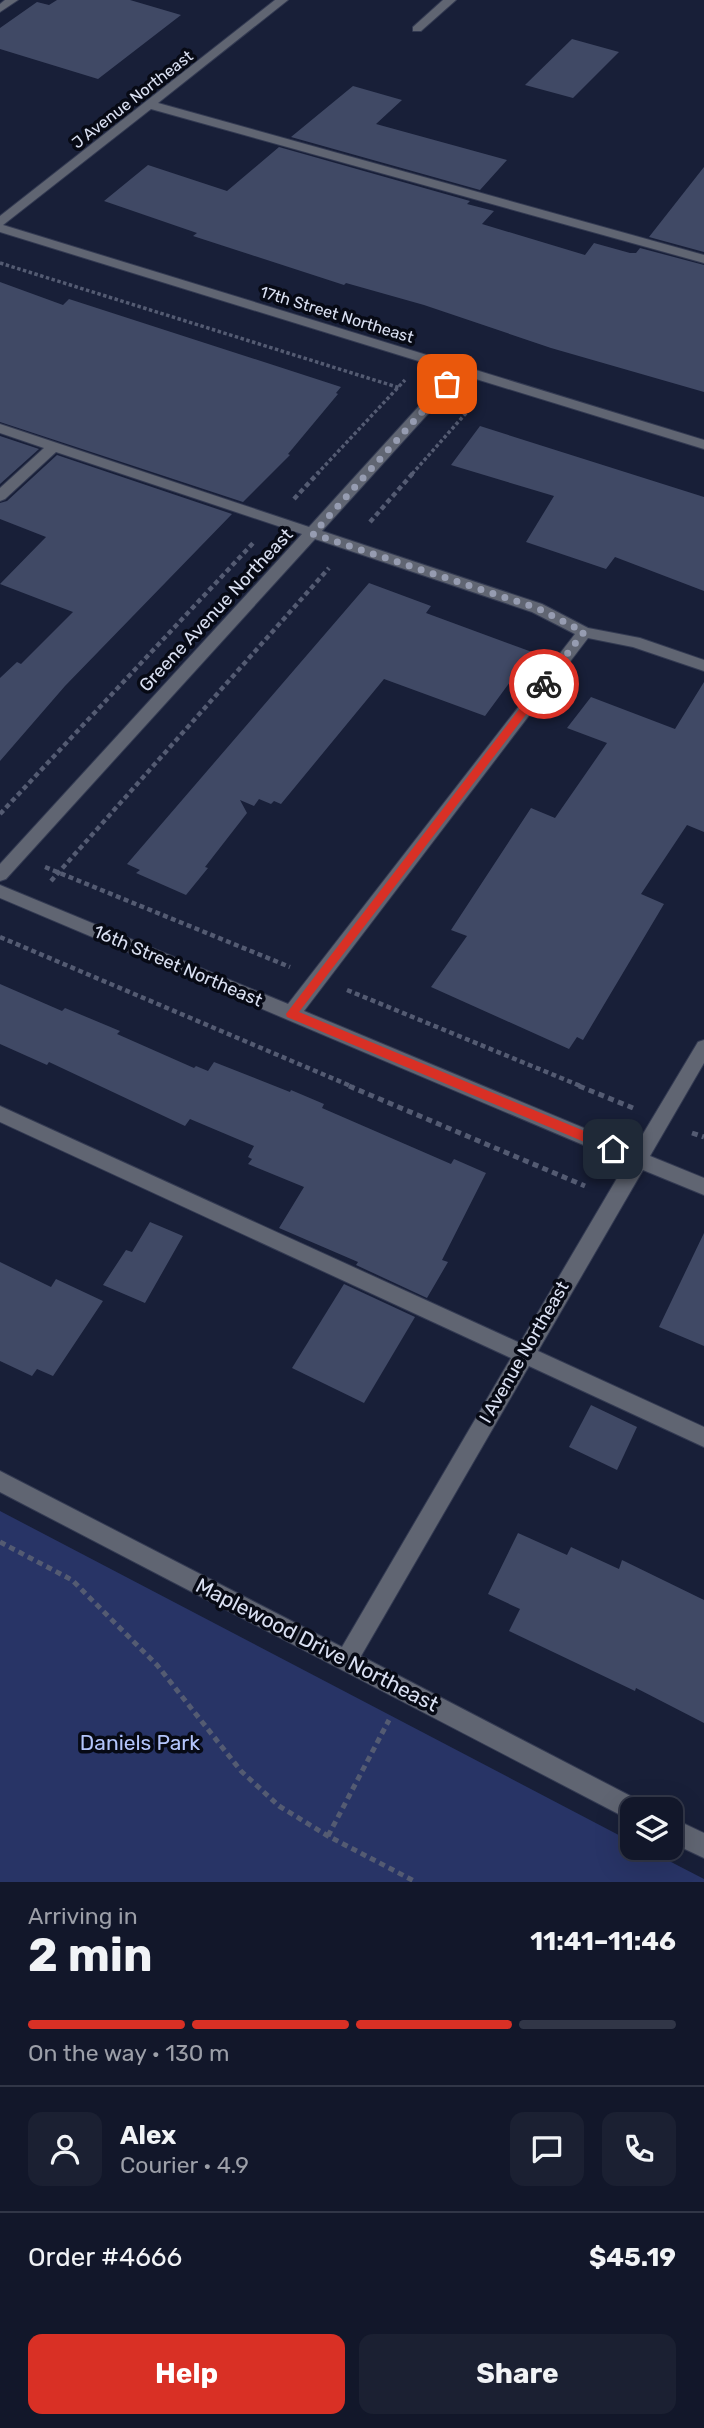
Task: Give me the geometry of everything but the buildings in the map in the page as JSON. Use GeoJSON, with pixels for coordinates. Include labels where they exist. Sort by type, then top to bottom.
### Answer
{"type":"FeatureCollection","features":[{"type":"Feature","properties":{"kind":"street"},"geometry":{"type":"LineString","coordinates":[[0,9],[12,0]]}},
{"type":"Feature","properties":{"kind":"street","name":"J Avenue Northeast"},"geometry":{"type":"LineString","coordinates":[[0,222],[282,0]]}},
{"type":"Feature","properties":{"kind":"street"},"geometry":{"type":"LineString","coordinates":[[417,29],[450,0]]}},
{"type":"Feature","properties":{"kind":"street"},"geometry":{"type":"LineString","coordinates":[[152,105],[704,259]]}},
{"type":"Feature","properties":{"kind":"street","name":"17th Street Northeast"},"geometry":{"type":"LineString","coordinates":[[0,228],[704,445]]}},
{"type":"Feature","properties":{"kind":"street","name":"Greene Avenue Northeast"},"geometry":{"type":"LineString","coordinates":[[0,875],[460,370]]}},
{"type":"Feature","properties":{"kind":"street"},"geometry":{"type":"LineString","coordinates":[[0,428],[537,608],[584,632],[635,642],[704,667]]}},
{"type":"Feature","properties":{"kind":"street"},"geometry":{"type":"LineString","coordinates":[[0,496],[54,446]]}},
{"type":"Feature","properties":{"kind":"street"},"geometry":{"type":"LineString","coordinates":[[291,1014],[584,632]]}},
{"type":"Feature","properties":{"kind":"street","name":"16th Street Northeast"},"geometry":{"type":"LineString","coordinates":[[0,891],[704,1187]]}},
{"type":"Feature","properties":{"kind":"street","name":"I Avenue Northeast"},"geometry":{"type":"LineString","coordinates":[[346,1659],[523,1352],[704,1047]]}},
{"type":"Feature","properties":{"kind":"street"},"geometry":{"type":"LineString","coordinates":[[0,1114],[704,1437]]}},
{"type":"Feature","properties":{"kind":"street","name":"Maplewood Drive Northeast"},"geometry":{"type":"LineString","coordinates":[[0,1481],[620,1803]]}},
{"type":"Feature","properties":{"kind":"street"},"geometry":{"type":"LineString","coordinates":[[683,1836],[704,1846]]}},
{"type":"Feature","properties":{"kind":"path"},"geometry":{"type":"LineString","coordinates":[[0,263],[409,391]]}},
{"type":"Feature","properties":{"kind":"path"},"geometry":{"type":"LineString","coordinates":[[0,814],[413,372]]}},
{"type":"Feature","properties":{"kind":"path"},"geometry":{"type":"LineString","coordinates":[[46,886],[482,395]]}},
{"type":"Feature","properties":{"kind":"path"},"geometry":{"type":"LineString","coordinates":[[0,937],[595,1191]]}},
{"type":"Feature","properties":{"kind":"path"},"geometry":{"type":"LineString","coordinates":[[692,1132],[704,1137]]}},
{"type":"Feature","properties":{"kind":"path"},"geometry":{"type":"LineString","coordinates":[[0,1542],[72,1580],[157,1665],[241,1771],[279,1806],[328,1836],[416,1882]]}},
{"type":"Feature","properties":{"kind":"path"},"geometry":{"type":"LineString","coordinates":[[328,1836],[391,1716]]}},
{"type":"Feature","properties":{"kind":"green space","name":"Daniels Park"},"geometry":{"type":"Polygon","coordinates":[[[0,1511],[620,1836],[620,1860],[667,1860],[704,1879],[704,1882],[0,1882],[0,1511]]]}},
{"type":"Feature","properties":{"kind":"way so far"},"geometry":{"type":"LineString","coordinates":[[447,384],[313,534],[537,608],[584,632],[544,684]]}},
{"type":"Feature","properties":{"kind":"route"},"geometry":{"type":"LineString","coordinates":[[544,684],[291,1014],[613,1149]]}}]}
